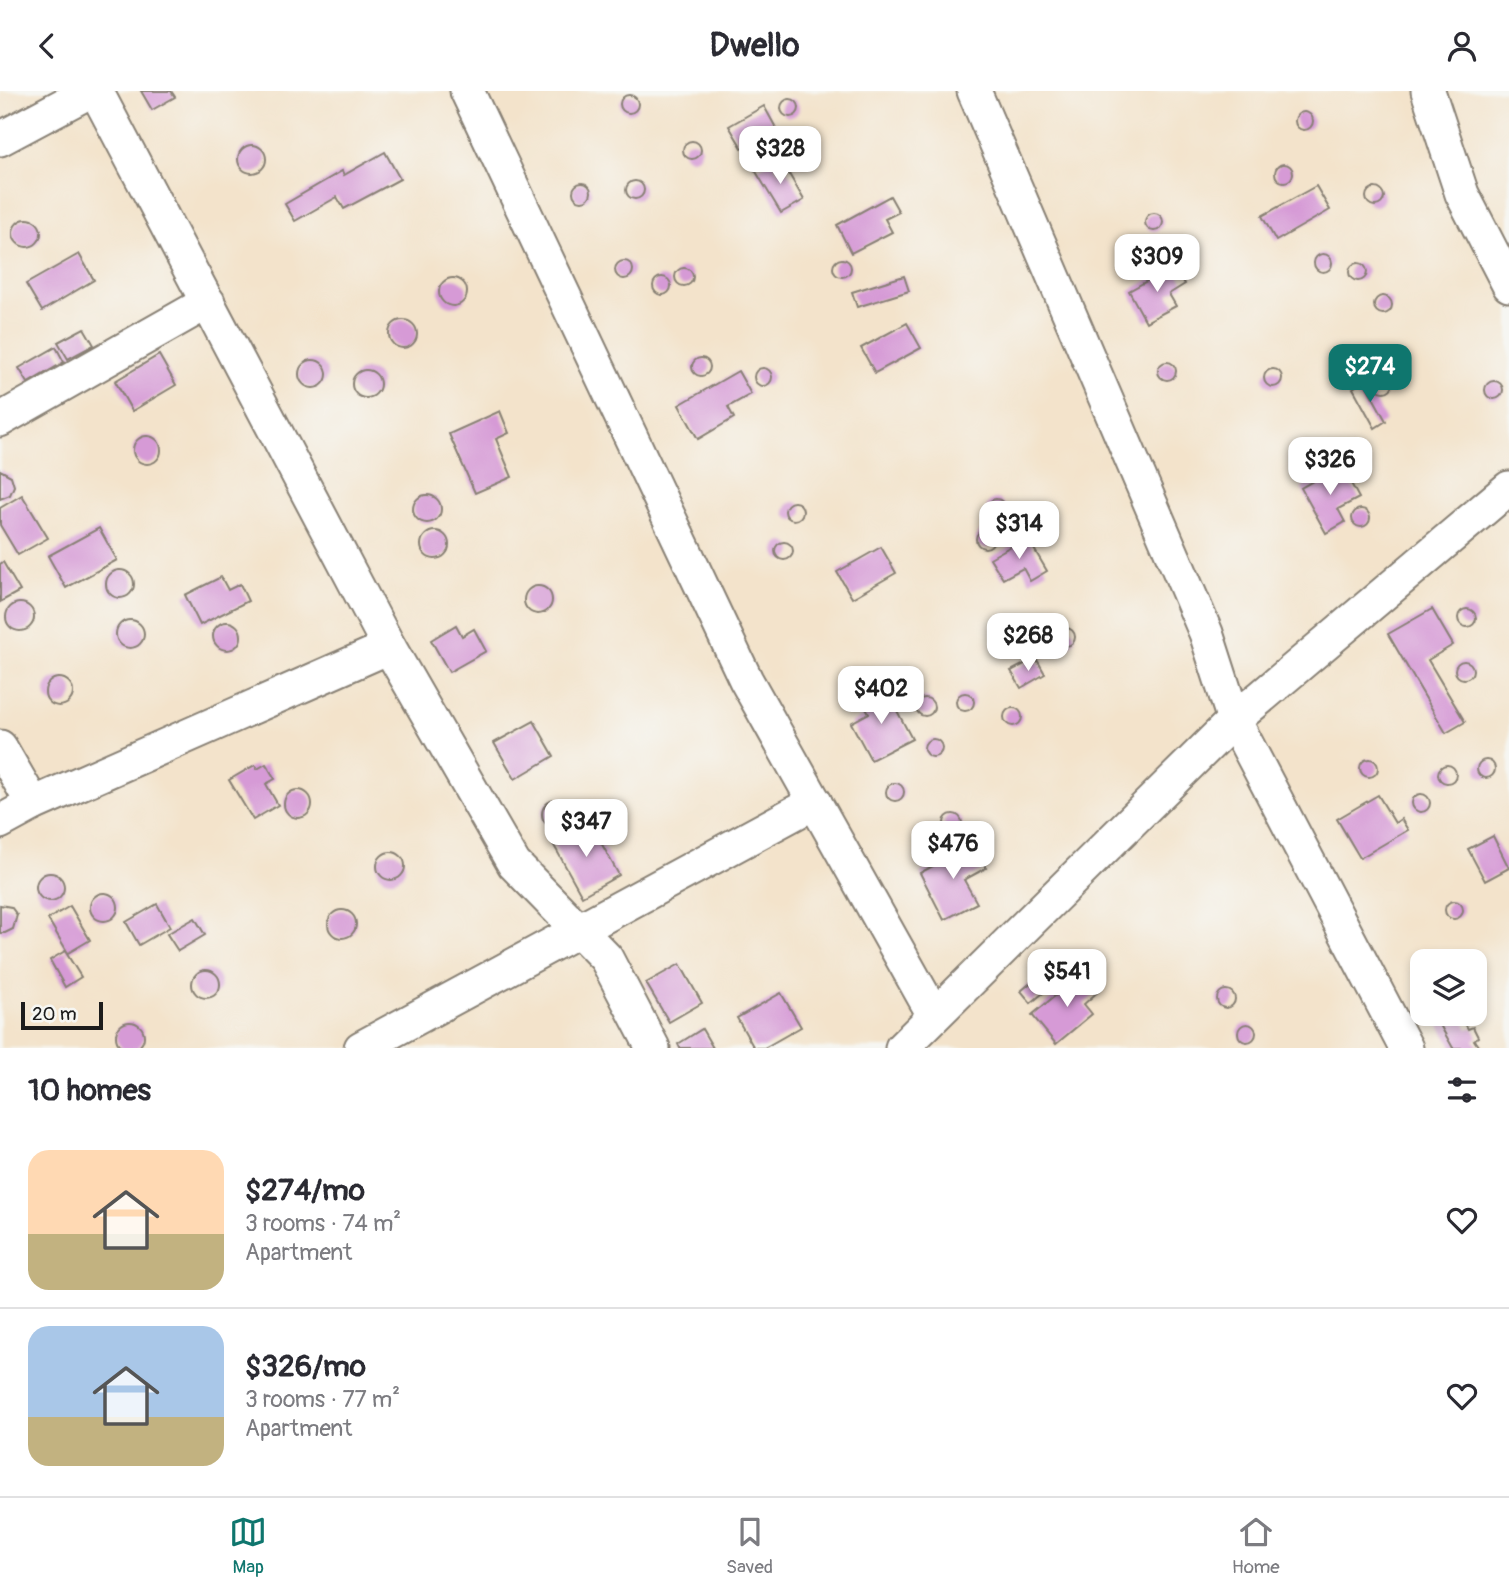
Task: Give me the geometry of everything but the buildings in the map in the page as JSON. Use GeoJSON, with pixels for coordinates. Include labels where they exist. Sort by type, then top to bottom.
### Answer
{"type":"FeatureCollection","features":[{"type":"Feature","properties":{"kind":"street"},"geometry":{"type":"LineString","coordinates":[[0,139],[90,91]]}},
{"type":"Feature","properties":{"kind":"street"},"geometry":{"type":"LineString","coordinates":[[96,91],[389,646],[514,864],[606,958],[653,1048]]}},
{"type":"Feature","properties":{"kind":"street"},"geometry":{"type":"LineString","coordinates":[[467,91],[746,680],[934,1014]]}},
{"type":"Feature","properties":{"kind":"street"},"geometry":{"type":"LineString","coordinates":[[974,91],[1206,633],[1234,720],[1406,1048]]}},
{"type":"Feature","properties":{"kind":"street"},"geometry":{"type":"LineString","coordinates":[[1428,91],[1462,194],[1509,285]]}},
{"type":"Feature","properties":{"kind":"street"},"geometry":{"type":"LineString","coordinates":[[0,420],[208,302]]}},
{"type":"Feature","properties":{"kind":"street"},"geometry":{"type":"LineString","coordinates":[[902,1048],[1234,720],[1509,488]]}},
{"type":"Feature","properties":{"kind":"street"},"geometry":{"type":"LineString","coordinates":[[0,822],[33,804],[389,646]]}},
{"type":"Feature","properties":{"kind":"street"},"geometry":{"type":"LineString","coordinates":[[0,747],[33,804]]}},
{"type":"Feature","properties":{"kind":"street"},"geometry":{"type":"LineString","coordinates":[[362,1048],[815,802]]}}]}
